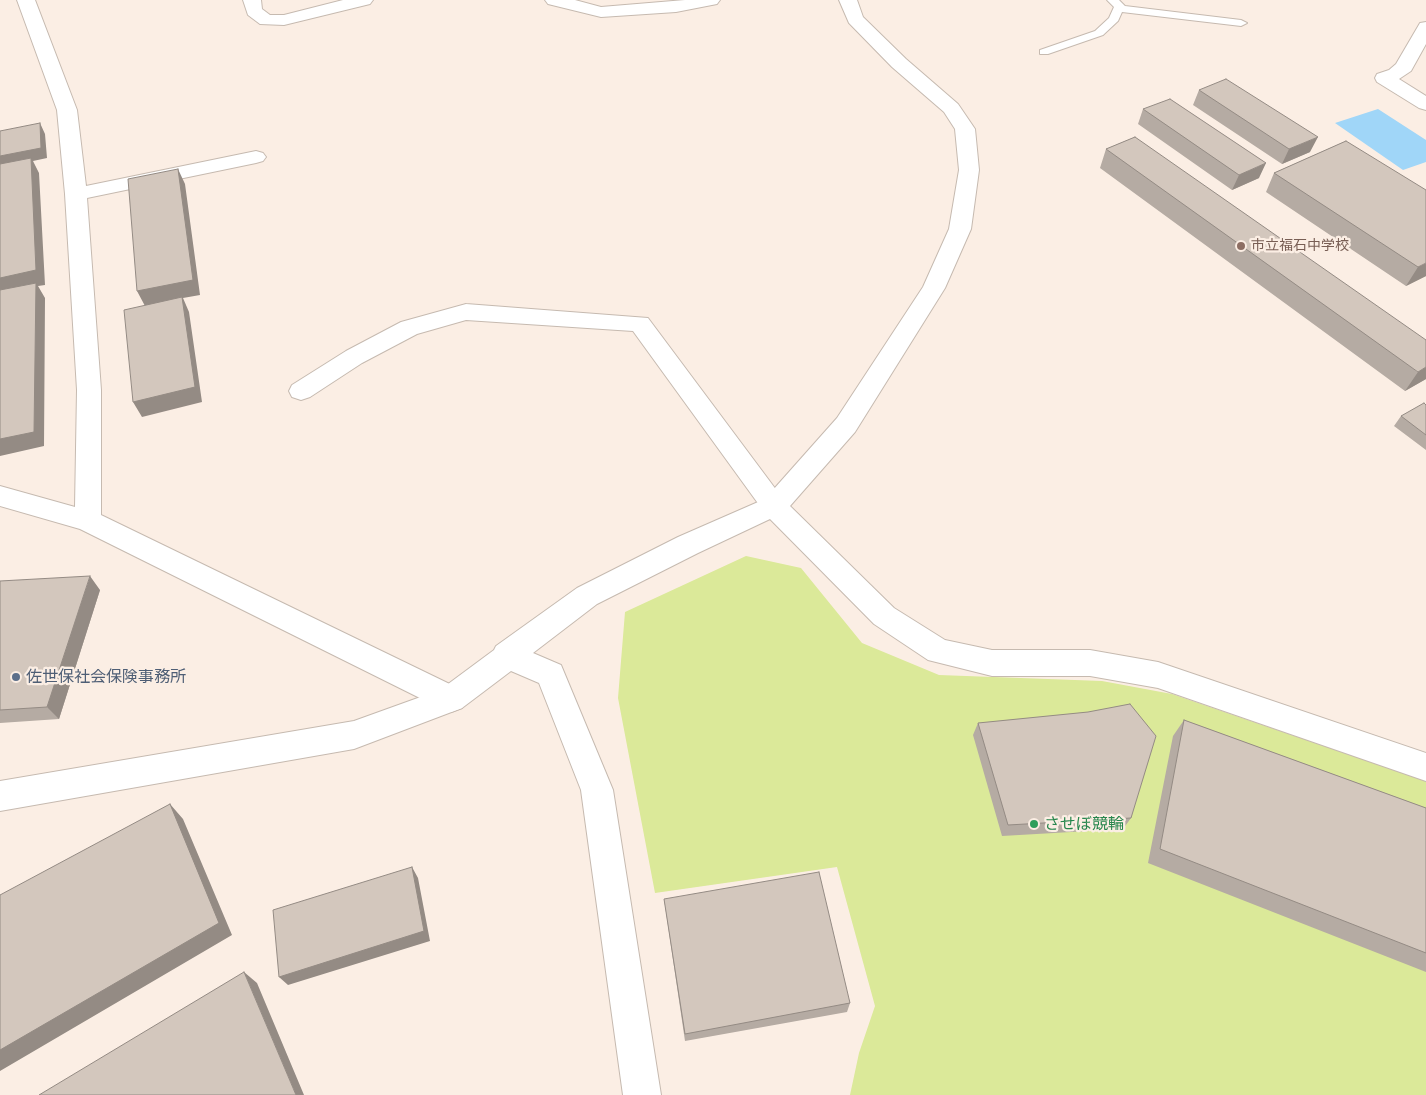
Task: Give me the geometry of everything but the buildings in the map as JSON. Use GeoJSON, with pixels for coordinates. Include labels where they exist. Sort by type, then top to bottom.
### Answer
{"type":"FeatureCollection","features":[{"type":"Feature","properties":{"kind":"street"},"geometry":{"type":"LineString","coordinates":[[26,0],[67,110],[76,194],[89,390],[88,521]]}},
{"type":"Feature","properties":{"kind":"street"},"geometry":{"type":"LineString","coordinates":[[252,0],[254,11],[266,20],[284,20],[364,0]]}},
{"type":"Feature","properties":{"kind":"street"},"geometry":{"type":"LineString","coordinates":[[554,0],[601,12],[676,7],[711,0]]}},
{"type":"Feature","properties":{"kind":"street"},"geometry":{"type":"LineString","coordinates":[[0,796],[354,735],[451,699],[506,655],[587,596],[688,545],[774,506],[846,425],[934,288],[960,229],[969,170],[965,129],[951,108],[899,63],[855,19],[848,0]]}},
{"type":"Feature","properties":{"kind":"street"},"geometry":{"type":"LineString","coordinates":[[1426,28],[1404,66],[1396,74],[1384,78],[1426,104]]}},
{"type":"Feature","properties":{"kind":"street"},"geometry":{"type":"LineString","coordinates":[[76,194],[256,157]]}},
{"type":"Feature","properties":{"kind":"street"},"geometry":{"type":"LineString","coordinates":[[301,391],[354,357],[408,328],[466,312],[640,324],[774,506],[884,616],[938,651],[992,663],[1090,662],[1158,675],[1426,767]]}},
{"type":"Feature","properties":{"kind":"street"},"geometry":{"type":"LineString","coordinates":[[0,496],[88,521],[451,699]]}},
{"type":"Feature","properties":{"kind":"street"},"geometry":{"type":"LineString","coordinates":[[506,655],[550,674],[597,790],[642,1095]]}},
{"type":"Feature","properties":{"kind":"lane"},"geometry":{"type":"LineString","coordinates":[[1113,0],[1122,9]]}},
{"type":"Feature","properties":{"kind":"lane"},"geometry":{"type":"LineString","coordinates":[[1044,52],[1099,33],[1114,19],[1117,10],[1122,9],[1241,23]]}},
{"type":"Feature","properties":{"kind":"green space","name":"させぼ競輪"},"geometry":{"type":"Polygon","coordinates":[[[746,556],[801,568],[862,643],[939,675],[1102,681],[1172,694],[1426,781],[1426,1095],[850,1095],[859,1053],[875,1006],[837,867],[655,893],[618,698],[625,612],[746,556]]]}},
{"type":"Feature","properties":{"kind":"water"},"geometry":{"type":"Polygon","coordinates":[[[1378,109],[1426,140],[1426,162],[1403,170],[1335,123],[1378,109]]]}},
{"type":"Feature","properties":{"kind":"place","name":"市立福石中学校"},"geometry":{"type":"Point","coordinates":[1241,246]}},
{"type":"Feature","properties":{"kind":"place","name":"佐世保社会保険事務所"},"geometry":{"type":"Point","coordinates":[16,677]}},
{"type":"Feature","properties":{"kind":"place","name":"させぼ競輪"},"geometry":{"type":"Point","coordinates":[1034,824]}}]}
